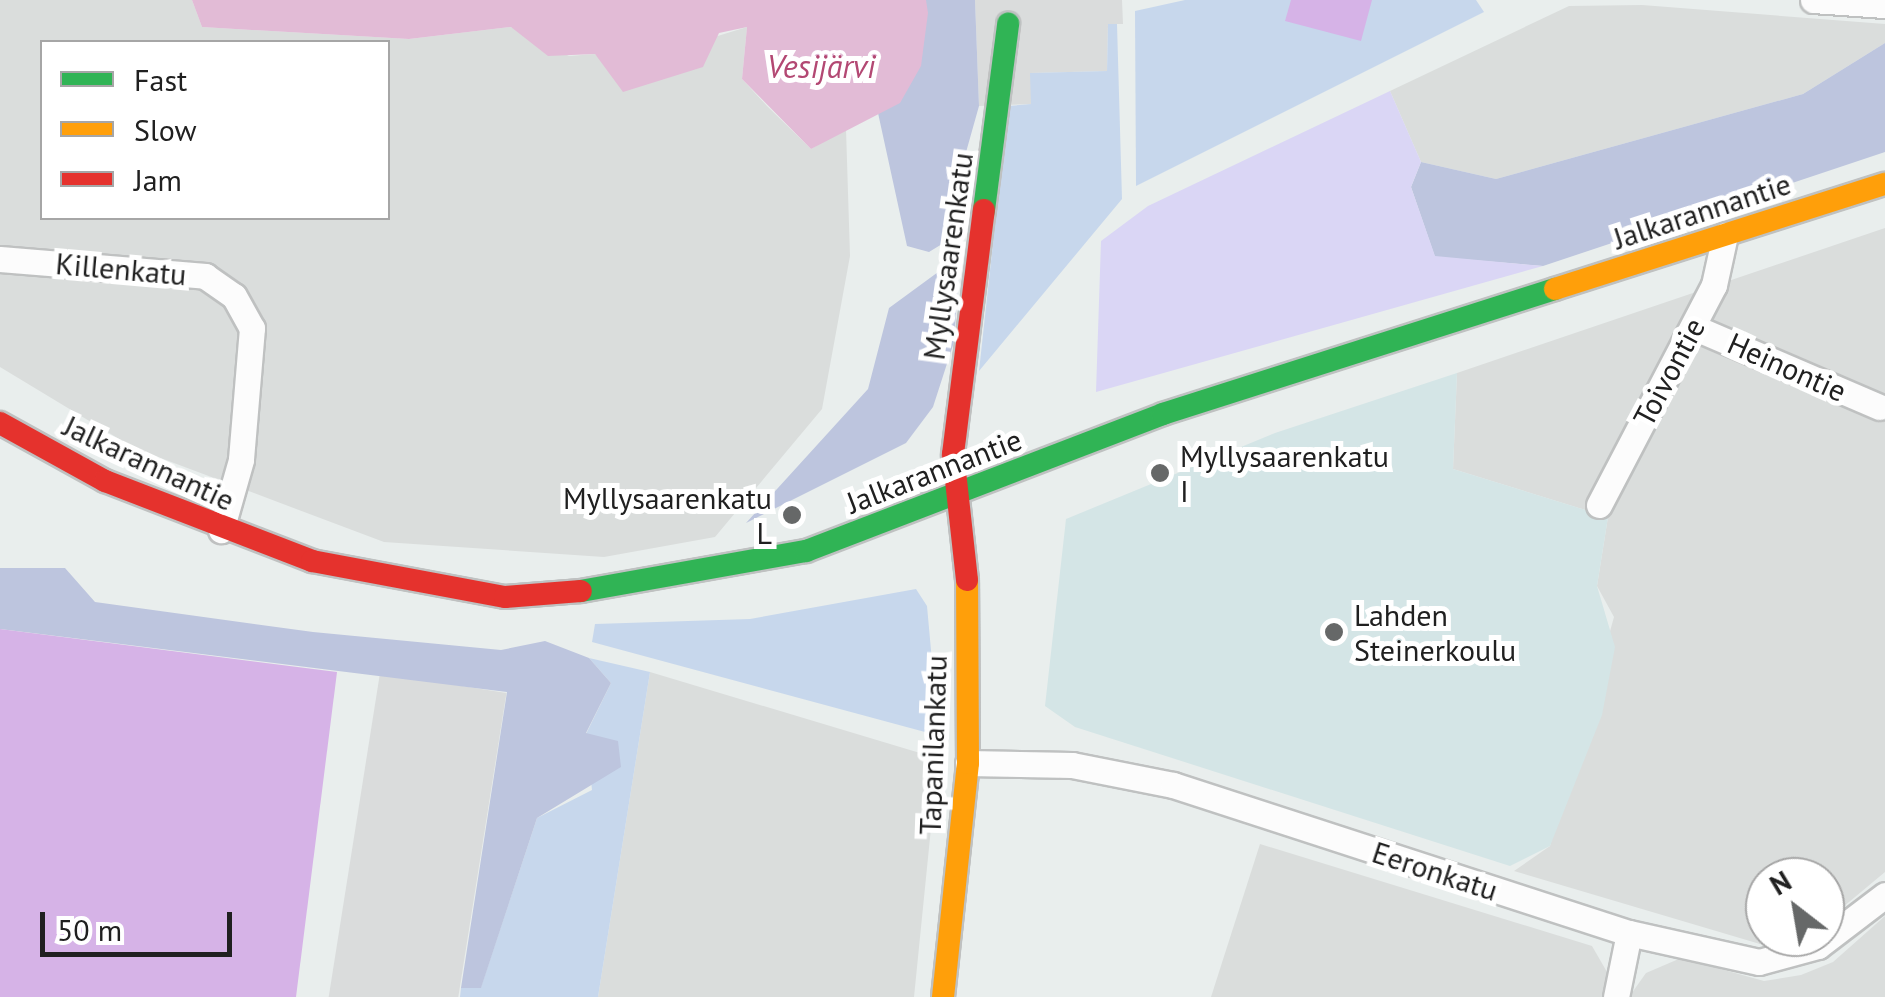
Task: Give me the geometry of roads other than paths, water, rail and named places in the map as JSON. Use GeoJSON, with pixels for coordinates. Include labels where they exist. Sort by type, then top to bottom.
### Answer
{"type":"FeatureCollection","features":[{"type":"Feature","properties":{"kind":"main road","name":"Myllysaarenkatu"},"geometry":{"type":"LineString","coordinates":[[954,496],[1008,24]]}},
{"type":"Feature","properties":{"kind":"main road","name":"Jalkarannantie"},"geometry":{"type":"LineString","coordinates":[[0,423],[221,530],[401,584],[505,598],[714,574],[954,496],[1163,414],[1885,184]]}},
{"type":"Feature","properties":{"kind":"main road","name":"Tapanilankatu"},"geometry":{"type":"LineString","coordinates":[[943,997],[968,764],[967,571],[954,496]]}},
{"type":"Feature","properties":{"kind":"street"},"geometry":{"type":"LineString","coordinates":[[1814,0],[1885,5]]}},
{"type":"Feature","properties":{"kind":"street","name":"Toivontie"},"geometry":{"type":"LineString","coordinates":[[1598,505],[1693,328],[1725,235]]}},
{"type":"Feature","properties":{"kind":"street","name":"Killenkatu"},"geometry":{"type":"LineString","coordinates":[[0,260],[205,276],[234,296],[252,328],[241,460],[221,530]]}},
{"type":"Feature","properties":{"kind":"street","name":"Heinontie"},"geometry":{"type":"LineString","coordinates":[[1693,328],[1880,407]]}},
{"type":"Feature","properties":{"kind":"street","name":"Eeronkatu"},"geometry":{"type":"LineString","coordinates":[[968,764],[1072,765],[1173,785],[1628,933],[1760,962],[1818,946],[1881,906]]}},
{"type":"Feature","properties":{"kind":"street"},"geometry":{"type":"LineString","coordinates":[[1616,997],[1628,933]]}},
{"type":"Feature","properties":{"kind":"water","name":"Vesijärvi"},"geometry":{"type":"Polygon","coordinates":[[[192,0],[926,0],[928,13],[921,66],[900,103],[811,149],[742,79],[747,27],[719,33],[703,67],[623,92],[595,54],[548,56],[511,27],[409,39],[202,27],[192,0]]]}},
{"type":"Feature","properties":{"kind":"place","name":"Myllysaarenkatu I"},"geometry":{"type":"Point","coordinates":[1160,473]}},
{"type":"Feature","properties":{"kind":"place","name":"Myllysaarenkatu L"},"geometry":{"type":"Point","coordinates":[792,515]}},
{"type":"Feature","properties":{"kind":"place","name":"Lahden Steinerkoulu"},"geometry":{"type":"Point","coordinates":[1334,632]}}]}
